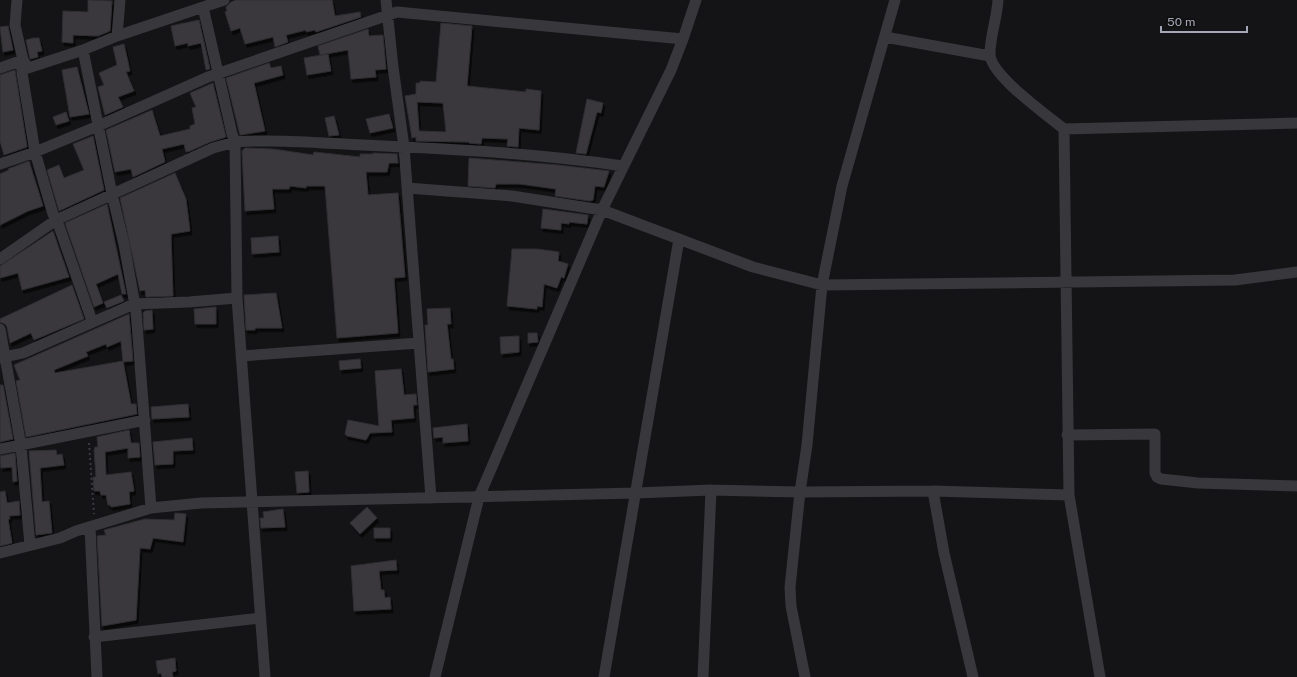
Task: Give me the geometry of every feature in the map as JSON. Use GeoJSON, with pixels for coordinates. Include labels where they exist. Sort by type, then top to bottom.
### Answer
{"type":"FeatureCollection","features":[{"type":"Feature","properties":{"kind":"street"},"geometry":{"type":"LineString","coordinates":[[17,0],[15,25],[24,63],[28,68],[224,0]]}},
{"type":"Feature","properties":{"kind":"street"},"geometry":{"type":"LineString","coordinates":[[117,36],[120,0]]}},
{"type":"Feature","properties":{"kind":"street"},"geometry":{"type":"LineString","coordinates":[[386,0],[389,14],[392,68],[404,147],[431,498]]}},
{"type":"Feature","properties":{"kind":"street"},"geometry":{"type":"LineString","coordinates":[[435,677],[480,496],[602,210],[657,100],[683,39],[696,0]]}},
{"type":"Feature","properties":{"kind":"street"},"geometry":{"type":"LineString","coordinates":[[804,677],[791,606],[790,587],[800,492],[808,445],[822,285],[842,186],[896,0]]}},
{"type":"Feature","properties":{"kind":"street"},"geometry":{"type":"LineString","coordinates":[[998,0],[990,56],[993,66],[1001,77],[1064,129],[1297,123]]}},
{"type":"Feature","properties":{"kind":"street"},"geometry":{"type":"LineString","coordinates":[[203,7],[235,142],[237,298],[265,677]]}},
{"type":"Feature","properties":{"kind":"street"},"geometry":{"type":"LineString","coordinates":[[0,164],[35,152],[98,126],[218,74],[398,12],[683,39]]}},
{"type":"Feature","properties":{"kind":"street"},"geometry":{"type":"LineString","coordinates":[[885,37],[990,56]]}},
{"type":"Feature","properties":{"kind":"street"},"geometry":{"type":"LineString","coordinates":[[83,50],[112,194],[124,244],[136,312],[151,508]]}},
{"type":"Feature","properties":{"kind":"street"},"geometry":{"type":"LineString","coordinates":[[0,68],[24,63]]}},
{"type":"Feature","properties":{"kind":"street"},"geometry":{"type":"LineString","coordinates":[[24,63],[22,74],[35,152],[56,220],[92,321]]}},
{"type":"Feature","properties":{"kind":"street"},"geometry":{"type":"LineString","coordinates":[[1064,129],[1069,495],[1100,677]]}},
{"type":"Feature","properties":{"kind":"street"},"geometry":{"type":"LineString","coordinates":[[0,258],[56,220],[213,148],[235,142],[404,147],[514,154],[582,160],[623,166]]}},
{"type":"Feature","properties":{"kind":"street"},"geometry":{"type":"LineString","coordinates":[[407,188],[512,196],[602,210],[753,268],[822,285],[1234,280],[1297,272]]}},
{"type":"Feature","properties":{"kind":"street"},"geometry":{"type":"LineString","coordinates":[[604,677],[679,239]]}},
{"type":"Feature","properties":{"kind":"street"},"geometry":{"type":"LineString","coordinates":[[3,358],[66,335],[92,321],[134,304],[189,302],[237,298]]}},
{"type":"Feature","properties":{"kind":"street"},"geometry":{"type":"LineString","coordinates":[[0,329],[3,358],[21,446],[30,545]]}},
{"type":"Feature","properties":{"kind":"street"},"geometry":{"type":"LineString","coordinates":[[241,356],[419,343]]}},
{"type":"Feature","properties":{"kind":"street"},"geometry":{"type":"LineString","coordinates":[[0,449],[145,420]]}},
{"type":"Feature","properties":{"kind":"street"},"geometry":{"type":"LineString","coordinates":[[1067,435],[1155,434],[1157,436],[1155,473],[1161,479],[1198,483],[1297,486]]}},
{"type":"Feature","properties":{"kind":"street"},"geometry":{"type":"LineString","coordinates":[[703,677],[710,490]]}},
{"type":"Feature","properties":{"kind":"street"},"geometry":{"type":"LineString","coordinates":[[0,553],[60,538],[92,526],[151,508],[251,502],[710,490],[800,492],[933,491],[1069,495]]}},
{"type":"Feature","properties":{"kind":"street"},"geometry":{"type":"LineString","coordinates":[[933,491],[944,553],[973,677]]}},
{"type":"Feature","properties":{"kind":"street"},"geometry":{"type":"LineString","coordinates":[[92,526],[94,637],[97,677]]}},
{"type":"Feature","properties":{"kind":"street"},"geometry":{"type":"LineString","coordinates":[[94,637],[261,618]]}},
{"type":"Feature","properties":{"kind":"path"},"geometry":{"type":"LineString","coordinates":[[89,431],[92,526]]}},
{"type":"Feature","properties":{"kind":"building"},"geometry":{"type":"Polygon","coordinates":[[[88,0],[112,1],[110,31],[98,36],[73,35],[73,43],[62,42],[63,11],[88,12],[88,0]]]}},
{"type":"Feature","properties":{"kind":"building"},"geometry":{"type":"Polygon","coordinates":[[[236,0],[332,0],[335,16],[360,12],[361,17],[316,32],[315,30],[306,32],[306,30],[286,35],[288,42],[275,47],[273,37],[245,44],[240,28],[231,31],[225,12],[227,11],[226,7],[231,2],[236,0]]]}},
{"type":"Feature","properties":{"kind":"building"},"geometry":{"type":"Polygon","coordinates":[[[199,20],[210,69],[206,70],[201,43],[188,46],[188,43],[175,46],[171,26],[199,20]]]}},
{"type":"Feature","properties":{"kind":"building"},"geometry":{"type":"Polygon","coordinates":[[[441,23],[472,26],[467,86],[526,92],[526,89],[541,91],[539,130],[519,128],[518,147],[507,146],[508,139],[482,138],[481,144],[469,142],[416,141],[416,137],[412,138],[405,96],[416,94],[416,83],[420,83],[420,81],[436,82],[441,23]],[[417,102],[419,131],[446,132],[443,103],[417,102]]]}},
{"type":"Feature","properties":{"kind":"building"},"geometry":{"type":"Polygon","coordinates":[[[8,26],[13,50],[3,52],[0,27],[8,26]]]}},
{"type":"Feature","properties":{"kind":"building"},"geometry":{"type":"Polygon","coordinates":[[[368,29],[369,36],[383,35],[386,69],[375,70],[376,77],[351,79],[348,50],[320,55],[318,46],[368,29]]]}},
{"type":"Feature","properties":{"kind":"building"},"geometry":{"type":"Polygon","coordinates":[[[39,38],[42,51],[37,52],[38,57],[30,59],[26,40],[39,38]]]}},
{"type":"Feature","properties":{"kind":"building"},"geometry":{"type":"Polygon","coordinates":[[[124,44],[130,71],[126,72],[134,91],[118,97],[123,107],[105,115],[98,87],[104,85],[99,73],[117,65],[113,47],[124,44]]]}},
{"type":"Feature","properties":{"kind":"building"},"geometry":{"type":"Polygon","coordinates":[[[328,54],[331,71],[307,75],[304,58],[328,54]]]}},
{"type":"Feature","properties":{"kind":"building"},"geometry":{"type":"Polygon","coordinates":[[[269,63],[271,68],[281,66],[283,75],[254,83],[265,131],[240,135],[226,78],[269,63]]]}},
{"type":"Feature","properties":{"kind":"building"},"geometry":{"type":"Polygon","coordinates":[[[77,67],[89,114],[70,117],[62,70],[77,67]]]}},
{"type":"Feature","properties":{"kind":"building"},"geometry":{"type":"Polygon","coordinates":[[[15,70],[27,147],[4,155],[0,141],[0,75],[15,70]]]}},
{"type":"Feature","properties":{"kind":"building"},"geometry":{"type":"Polygon","coordinates":[[[213,83],[226,137],[186,152],[184,144],[162,149],[165,162],[133,177],[131,169],[115,172],[106,130],[152,110],[160,136],[190,129],[190,126],[195,124],[192,108],[196,107],[190,93],[213,83]]]}},
{"type":"Feature","properties":{"kind":"building"},"geometry":{"type":"Polygon","coordinates":[[[587,99],[603,103],[601,113],[597,112],[586,154],[576,153],[587,99]]]}},
{"type":"Feature","properties":{"kind":"building"},"geometry":{"type":"Polygon","coordinates":[[[66,112],[69,121],[56,125],[53,117],[66,112]]]}},
{"type":"Feature","properties":{"kind":"building"},"geometry":{"type":"Polygon","coordinates":[[[389,114],[393,128],[370,133],[366,119],[389,114]]]}},
{"type":"Feature","properties":{"kind":"building"},"geometry":{"type":"Polygon","coordinates":[[[334,116],[339,135],[329,136],[325,118],[334,116]]]}},
{"type":"Feature","properties":{"kind":"building"},"geometry":{"type":"Polygon","coordinates":[[[93,136],[104,190],[59,211],[47,170],[59,165],[64,178],[84,170],[73,144],[93,136]]]}},
{"type":"Feature","properties":{"kind":"building"},"geometry":{"type":"Polygon","coordinates":[[[245,148],[273,149],[313,155],[314,152],[360,157],[360,154],[397,154],[398,163],[389,163],[387,172],[366,172],[368,195],[398,193],[405,277],[394,278],[398,333],[337,338],[325,186],[306,186],[306,188],[290,186],[289,189],[272,189],[274,209],[245,211],[242,151],[245,148]]]}},
{"type":"Feature","properties":{"kind":"building"},"geometry":{"type":"Polygon","coordinates":[[[469,158],[558,165],[609,171],[604,187],[595,186],[593,200],[590,201],[555,196],[556,189],[520,184],[496,184],[495,188],[468,186],[469,158]]]}},
{"type":"Feature","properties":{"kind":"building"},"geometry":{"type":"Polygon","coordinates":[[[29,161],[43,206],[28,211],[0,225],[0,174],[9,170],[8,169],[29,161]]]}},
{"type":"Feature","properties":{"kind":"building"},"geometry":{"type":"Polygon","coordinates":[[[175,173],[186,199],[190,231],[171,234],[173,296],[146,297],[145,290],[140,291],[120,198],[175,173]]]}},
{"type":"Feature","properties":{"kind":"building"},"geometry":{"type":"Polygon","coordinates":[[[107,204],[126,294],[122,294],[118,274],[96,284],[103,303],[94,307],[65,223],[107,204]]]}},
{"type":"Feature","properties":{"kind":"building"},"geometry":{"type":"Polygon","coordinates":[[[543,209],[588,215],[587,224],[569,222],[569,224],[561,223],[561,230],[541,228],[543,209]]]}},
{"type":"Feature","properties":{"kind":"building"},"geometry":{"type":"Polygon","coordinates":[[[53,231],[69,277],[22,290],[18,273],[0,278],[0,266],[53,231]]]}},
{"type":"Feature","properties":{"kind":"building"},"geometry":{"type":"Polygon","coordinates":[[[278,236],[279,252],[252,254],[251,238],[278,236]]]}},
{"type":"Feature","properties":{"kind":"building"},"geometry":{"type":"Polygon","coordinates":[[[512,249],[537,249],[559,252],[558,261],[568,264],[564,278],[561,277],[557,288],[544,284],[542,307],[537,306],[537,309],[507,306],[512,249]]]}},
{"type":"Feature","properties":{"kind":"building"},"geometry":{"type":"Polygon","coordinates":[[[72,285],[84,319],[34,340],[31,333],[10,343],[7,327],[5,324],[0,322],[0,319],[72,285]]]}},
{"type":"Feature","properties":{"kind":"building"},"geometry":{"type":"Polygon","coordinates":[[[276,293],[282,328],[255,328],[255,330],[246,330],[244,295],[276,293]]]}},
{"type":"Feature","properties":{"kind":"building"},"geometry":{"type":"Polygon","coordinates":[[[121,295],[124,301],[107,308],[104,302],[121,295]]]}},
{"type":"Feature","properties":{"kind":"building"},"geometry":{"type":"Polygon","coordinates":[[[216,307],[216,324],[195,324],[194,309],[216,307]]]}},
{"type":"Feature","properties":{"kind":"building"},"geometry":{"type":"Polygon","coordinates":[[[450,308],[451,324],[447,324],[451,359],[453,359],[454,369],[428,372],[425,325],[428,325],[427,309],[450,308]]]}},
{"type":"Feature","properties":{"kind":"building"},"geometry":{"type":"Polygon","coordinates":[[[152,310],[153,329],[144,330],[143,313],[145,311],[152,310]]]}},
{"type":"Feature","properties":{"kind":"building"},"geometry":{"type":"Polygon","coordinates":[[[129,314],[133,361],[123,362],[131,404],[136,404],[137,414],[26,437],[16,381],[20,380],[14,365],[129,314]],[[121,341],[107,347],[106,344],[86,352],[88,356],[54,370],[55,373],[123,361],[121,341]]]}},
{"type":"Feature","properties":{"kind":"building"},"geometry":{"type":"Polygon","coordinates":[[[528,333],[537,333],[538,342],[528,343],[528,333]]]}},
{"type":"Feature","properties":{"kind":"building"},"geometry":{"type":"Polygon","coordinates":[[[519,336],[519,352],[501,354],[500,337],[519,336]]]}},
{"type":"Feature","properties":{"kind":"building"},"geometry":{"type":"Polygon","coordinates":[[[360,359],[361,368],[340,370],[339,361],[360,359]]]}},
{"type":"Feature","properties":{"kind":"building"},"geometry":{"type":"Polygon","coordinates":[[[401,369],[404,395],[416,394],[417,405],[413,405],[414,418],[391,420],[392,432],[370,433],[366,440],[347,436],[345,434],[348,420],[379,426],[375,371],[401,369]]]}},
{"type":"Feature","properties":{"kind":"building"},"geometry":{"type":"Polygon","coordinates":[[[0,385],[3,385],[13,439],[0,442],[0,385]]]}},
{"type":"Feature","properties":{"kind":"building"},"geometry":{"type":"Polygon","coordinates":[[[188,404],[189,417],[152,419],[151,407],[188,404]]]}},
{"type":"Feature","properties":{"kind":"building"},"geometry":{"type":"Polygon","coordinates":[[[467,424],[468,441],[443,443],[443,437],[434,438],[433,428],[467,424]]]}},
{"type":"Feature","properties":{"kind":"building"},"geometry":{"type":"Polygon","coordinates":[[[129,430],[131,443],[139,443],[140,457],[128,458],[128,448],[105,452],[106,475],[131,472],[134,491],[129,492],[130,504],[111,507],[108,505],[106,495],[101,495],[100,491],[94,491],[93,477],[96,477],[94,450],[95,447],[98,447],[97,437],[129,430]]]}},
{"type":"Feature","properties":{"kind":"building"},"geometry":{"type":"Polygon","coordinates":[[[192,438],[193,450],[173,451],[173,464],[155,465],[153,442],[192,438]]]}},
{"type":"Feature","properties":{"kind":"building"},"geometry":{"type":"Polygon","coordinates":[[[56,450],[57,455],[62,454],[64,465],[40,468],[42,502],[49,501],[52,533],[36,535],[29,451],[56,450]]]}},
{"type":"Feature","properties":{"kind":"building"},"geometry":{"type":"Polygon","coordinates":[[[15,453],[17,481],[13,482],[12,467],[1,468],[0,456],[15,453]]]}},
{"type":"Feature","properties":{"kind":"building"},"geometry":{"type":"Polygon","coordinates":[[[308,471],[309,492],[297,493],[295,472],[308,471]]]}},
{"type":"Feature","properties":{"kind":"building"},"geometry":{"type":"Polygon","coordinates":[[[5,491],[7,503],[19,501],[20,515],[9,516],[10,519],[8,519],[12,543],[0,546],[0,492],[5,491]]]}},
{"type":"Feature","properties":{"kind":"building"},"geometry":{"type":"Polygon","coordinates":[[[367,507],[377,518],[360,534],[350,523],[367,507]]]}},
{"type":"Feature","properties":{"kind":"building"},"geometry":{"type":"Polygon","coordinates":[[[283,509],[285,527],[261,528],[260,518],[264,518],[263,512],[283,509]]]}},
{"type":"Feature","properties":{"kind":"building"},"geometry":{"type":"Polygon","coordinates":[[[175,513],[186,514],[183,542],[153,538],[150,549],[140,548],[136,620],[102,626],[97,536],[106,535],[104,530],[145,519],[174,520],[175,513]]]}},
{"type":"Feature","properties":{"kind":"building"},"geometry":{"type":"Polygon","coordinates":[[[374,528],[390,528],[390,538],[374,538],[374,528]]]}},
{"type":"Feature","properties":{"kind":"building"},"geometry":{"type":"Polygon","coordinates":[[[396,560],[397,570],[379,571],[381,590],[384,590],[385,598],[390,597],[391,609],[354,611],[351,566],[396,560]]]}},
{"type":"Feature","properties":{"kind":"building"},"geometry":{"type":"Polygon","coordinates":[[[175,658],[176,671],[172,672],[173,677],[162,677],[161,673],[158,674],[156,661],[175,658]]]}}]}
